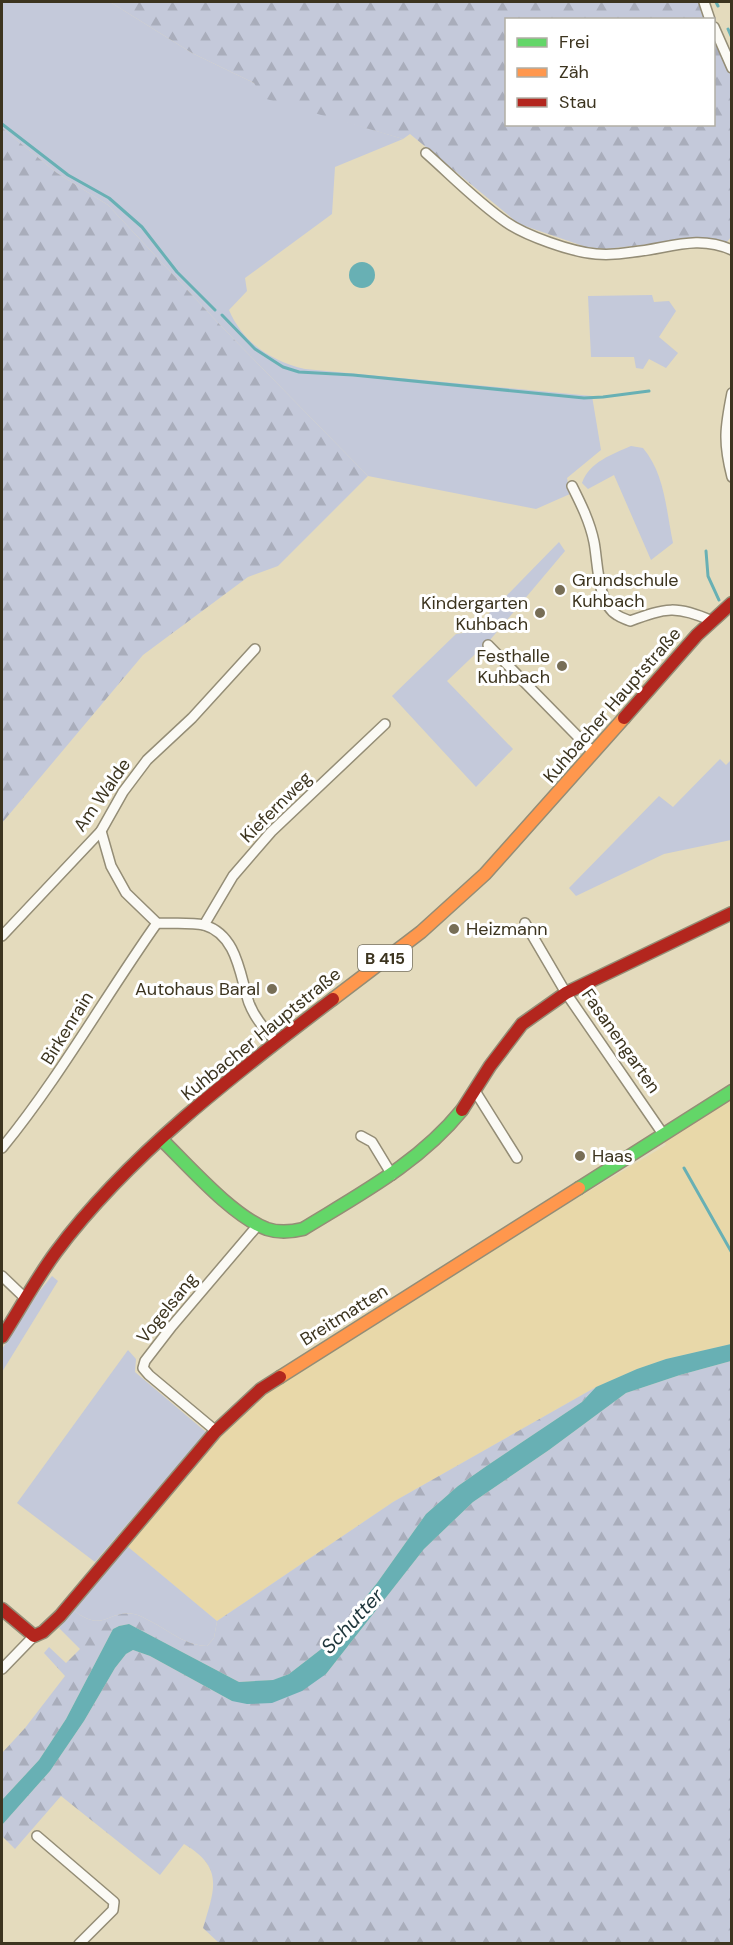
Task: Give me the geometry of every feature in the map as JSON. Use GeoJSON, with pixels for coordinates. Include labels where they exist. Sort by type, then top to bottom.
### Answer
{"type":"FeatureCollection","features":[{"type":"Feature","properties":{"kind":"street"},"geometry":{"type":"LineString","coordinates":[[704,2],[709,18]]}},
{"type":"Feature","properties":{"kind":"street"},"geometry":{"type":"LineString","coordinates":[[715,29],[732,68]]}},
{"type":"Feature","properties":{"kind":"street"},"geometry":{"type":"LineString","coordinates":[[426,153],[506,222],[526,233],[579,252],[598,254],[635,252],[675,244],[708,243],[732,250]]}},
{"type":"Feature","properties":{"kind":"street"},"geometry":{"type":"LineString","coordinates":[[732,393],[725,425],[725,441],[732,477]]}},
{"type":"Feature","properties":{"kind":"street"},"geometry":{"type":"LineString","coordinates":[[572,486],[586,516],[594,542],[598,573],[605,600],[615,615],[630,621],[660,610],[688,610],[712,621]]}},
{"type":"Feature","properties":{"kind":"street","name":"Kuhbacher Hauptstraße"},"geometry":{"type":"LineString","coordinates":[[25,1298],[56,1252],[87,1214],[161,1139],[276,1042],[421,932],[485,874],[697,635],[732,603]]}},
{"type":"Feature","properties":{"kind":"street"},"geometry":{"type":"LineString","coordinates":[[488,645],[593,752]]}},
{"type":"Feature","properties":{"kind":"street","name":"Am Walde"},"geometry":{"type":"LineString","coordinates":[[2,936],[101,831],[123,792],[147,760],[192,718],[255,649]]}},
{"type":"Feature","properties":{"kind":"street","name":"Kiefernweg"},"geometry":{"type":"LineString","coordinates":[[204,926],[233,876],[271,832],[385,724]]}},
{"type":"Feature","properties":{"kind":"street"},"geometry":{"type":"LineString","coordinates":[[101,831],[111,866],[126,893],[157,923],[204,926],[222,937],[240,965],[250,1004],[257,1019],[276,1042]]}},
{"type":"Feature","properties":{"kind":"street"},"geometry":{"type":"LineString","coordinates":[[525,922],[566,993],[732,913]]}},
{"type":"Feature","properties":{"kind":"street","name":"Birkenrain"},"geometry":{"type":"LineString","coordinates":[[2,1148],[51,1085],[123,971],[157,923]]}},
{"type":"Feature","properties":{"kind":"street","name":"Fasanengarten"},"geometry":{"type":"LineString","coordinates":[[161,1139],[232,1206],[258,1225],[279,1232],[295,1232],[392,1175],[444,1132],[522,1024],[566,993],[663,1134]]}},
{"type":"Feature","properties":{"kind":"street"},"geometry":{"type":"LineString","coordinates":[[475,1091],[517,1158]]}},
{"type":"Feature","properties":{"kind":"street","name":"Breitmatten"},"geometry":{"type":"LineString","coordinates":[[2,1669],[34,1636],[43,1632],[60,1616],[216,1431],[261,1389],[732,1091]]}},
{"type":"Feature","properties":{"kind":"street"},"geometry":{"type":"LineString","coordinates":[[361,1136],[372,1142],[392,1175]]}},
{"type":"Feature","properties":{"kind":"street","name":"Vogelsang"},"geometry":{"type":"LineString","coordinates":[[216,1431],[143,1368],[145,1361],[172,1326],[258,1225]]}},
{"type":"Feature","properties":{"kind":"street"},"geometry":{"type":"LineString","coordinates":[[2,1292],[5,1280],[25,1298]]}},
{"type":"Feature","properties":{"kind":"street","name":"B 415"},"geometry":{"type":"LineString","coordinates":[[2,1337],[25,1298]]}},
{"type":"Feature","properties":{"kind":"street"},"geometry":{"type":"LineString","coordinates":[[2,1609],[34,1636]]}},
{"type":"Feature","properties":{"kind":"street"},"geometry":{"type":"LineString","coordinates":[[37,1836],[114,1902],[113,1910],[79,1944]]}},
{"type":"Feature","properties":{"kind":"shaded area"},"geometry":{"type":"Polygon","coordinates":[[[731,1095],[731,1344],[666,1359],[596,1387],[393,1502],[217,1621],[127,1546],[216,1439],[267,1389],[431,1286],[666,1145],[663,1139],[731,1095]]]}},
{"type":"Feature","properties":{"kind":"green space"},"geometry":{"type":"Polygon","coordinates":[[[2,2],[110,2],[192,53],[254,83],[334,118],[403,139],[335,167],[332,214],[245,278],[247,291],[229,310],[242,332],[259,349],[281,361],[305,369],[592,396],[601,450],[567,478],[570,494],[536,509],[368,476],[221,326],[108,205],[57,173],[2,128],[2,2]]]}},
{"type":"Feature","properties":{"kind":"green space"},"geometry":{"type":"Polygon","coordinates":[[[110,2],[701,2],[708,18],[505,18],[505,126],[715,126],[715,35],[731,76],[731,237],[726,243],[708,238],[605,249],[586,247],[519,224],[410,134],[403,139],[263,98],[254,83],[192,53],[110,2]]]}},
{"type":"Feature","properties":{"kind":"green space"},"geometry":{"type":"Polygon","coordinates":[[[2,128],[57,173],[108,205],[221,326],[368,476],[278,566],[248,577],[143,655],[2,823],[2,128]]]}},
{"type":"Feature","properties":{"kind":"green space"},"geometry":{"type":"Polygon","coordinates":[[[652,295],[654,302],[669,301],[676,311],[659,337],[678,353],[666,368],[649,359],[643,369],[636,368],[634,357],[591,357],[588,296],[652,295]]]}},
{"type":"Feature","properties":{"kind":"green space"},"geometry":{"type":"Polygon","coordinates":[[[631,446],[643,448],[656,469],[664,493],[673,543],[651,560],[614,475],[588,489],[582,483],[590,469],[596,464],[631,446]]]}},
{"type":"Feature","properties":{"kind":"green space"},"geometry":{"type":"Polygon","coordinates":[[[559,542],[565,551],[490,640],[447,681],[513,749],[476,787],[392,696],[456,634],[471,632],[559,542]]]}},
{"type":"Feature","properties":{"kind":"green space"},"geometry":{"type":"Polygon","coordinates":[[[720,759],[726,765],[731,760],[731,840],[664,854],[576,896],[569,888],[659,796],[673,807],[720,759]]]}},
{"type":"Feature","properties":{"kind":"green space"},"geometry":{"type":"Polygon","coordinates":[[[52,1276],[58,1281],[2,1372],[2,1349],[38,1293],[52,1276]]]}},
{"type":"Feature","properties":{"kind":"green space"},"geometry":{"type":"Polygon","coordinates":[[[128,1350],[136,1359],[135,1372],[206,1432],[95,1562],[17,1503],[128,1350]]]}},
{"type":"Feature","properties":{"kind":"green space"},"geometry":{"type":"Polygon","coordinates":[[[731,1361],[731,1943],[219,1943],[203,1928],[213,1891],[211,1871],[197,1853],[184,1844],[160,1875],[61,1796],[15,1849],[2,1836],[2,1825],[50,1771],[126,1654],[133,1650],[150,1656],[232,1701],[326,1674],[424,1549],[473,1502],[626,1393],[731,1361]]]}},
{"type":"Feature","properties":{"kind":"green space"},"geometry":{"type":"Polygon","coordinates":[[[596,1387],[582,1402],[458,1486],[426,1514],[377,1583],[329,1643],[289,1674],[274,1680],[239,1682],[129,1624],[113,1629],[66,1719],[39,1760],[2,1800],[2,1753],[25,1728],[65,1676],[44,1653],[49,1647],[66,1663],[80,1649],[59,1628],[73,1610],[84,1617],[99,1621],[117,1615],[136,1615],[185,1641],[207,1646],[214,1638],[217,1621],[393,1502],[596,1387]]]}},
{"type":"Feature","properties":{"kind":"green space"},"geometry":{"type":"Polygon","coordinates":[[[127,1546],[217,1621],[214,1638],[207,1646],[185,1641],[136,1615],[117,1615],[99,1621],[84,1617],[73,1610],[127,1546]]]}},
{"type":"Feature","properties":{"kind":"water"},"geometry":{"type":"Polygon","coordinates":[[[362,262],[371,266],[375,275],[371,284],[362,288],[353,284],[349,275],[353,266],[362,262]]]}},
{"type":"Feature","properties":{"kind":"water","name":"Schutter"},"geometry":{"type":"Polygon","coordinates":[[[731,1344],[731,1361],[626,1393],[473,1502],[424,1549],[326,1674],[302,1691],[272,1703],[247,1704],[232,1701],[150,1656],[133,1650],[126,1654],[50,1771],[2,1825],[2,1800],[39,1760],[66,1719],[113,1629],[129,1624],[239,1682],[273,1680],[289,1674],[329,1643],[377,1583],[426,1514],[458,1486],[582,1402],[596,1387],[666,1359],[731,1344]]]}},
{"type":"Feature","properties":{"kind":"waterway"},"geometry":{"type":"LineString","coordinates":[[716,2],[718,6]]}},
{"type":"Feature","properties":{"kind":"waterway"},"geometry":{"type":"LineString","coordinates":[[728,29],[732,38]]}},
{"type":"Feature","properties":{"kind":"waterway"},"geometry":{"type":"LineString","coordinates":[[2,124],[68,175],[109,198],[142,227],[177,272],[215,310]]}},
{"type":"Feature","properties":{"kind":"waterway"},"geometry":{"type":"LineString","coordinates":[[222,315],[255,349],[283,367],[299,372],[353,375],[584,398],[649,391]]}},
{"type":"Feature","properties":{"kind":"waterway"},"geometry":{"type":"LineString","coordinates":[[706,551],[708,576],[719,600]]}},
{"type":"Feature","properties":{"kind":"waterway"},"geometry":{"type":"LineString","coordinates":[[684,1168],[732,1253]]}},
{"type":"Feature","properties":{"kind":"traffic: fast"},"geometry":{"type":"LineString","coordinates":[[579,1188],[732,1091]]}},
{"type":"Feature","properties":{"kind":"traffic: fast"},"geometry":{"type":"LineString","coordinates":[[161,1139],[211,1189],[239,1213],[267,1229],[290,1231],[303,1229],[408,1162],[445,1129],[462,1110]]}},
{"type":"Feature","properties":{"kind":"traffic: slow"},"geometry":{"type":"LineString","coordinates":[[333,999],[421,932],[485,874],[624,718]]}},
{"type":"Feature","properties":{"kind":"traffic: slow"},"geometry":{"type":"LineString","coordinates":[[280,1377],[579,1188]]}},
{"type":"Feature","properties":{"kind":"traffic: jam"},"geometry":{"type":"LineString","coordinates":[[624,718],[697,635],[732,603]]}},
{"type":"Feature","properties":{"kind":"traffic: jam"},"geometry":{"type":"LineString","coordinates":[[462,1110],[490,1066],[522,1024],[566,993],[732,913]]}},
{"type":"Feature","properties":{"kind":"traffic: jam"},"geometry":{"type":"LineString","coordinates":[[2,1337],[56,1252],[116,1182],[222,1085],[333,999]]}},
{"type":"Feature","properties":{"kind":"traffic: jam"},"geometry":{"type":"LineString","coordinates":[[2,1609],[34,1636],[43,1632],[60,1616],[216,1431],[261,1389],[280,1377]]}},
{"type":"Feature","properties":{"kind":"place","name":"Grundschule Kuhbach"},"geometry":{"type":"Point","coordinates":[560,590]}},
{"type":"Feature","properties":{"kind":"place","name":"Kindergarten Kuhbach"},"geometry":{"type":"Point","coordinates":[540,613]}},
{"type":"Feature","properties":{"kind":"place","name":"Festhalle Kuhbach"},"geometry":{"type":"Point","coordinates":[562,666]}},
{"type":"Feature","properties":{"kind":"place","name":"Heizmann"},"geometry":{"type":"Point","coordinates":[454,929]}},
{"type":"Feature","properties":{"kind":"place","name":"Autohaus Baral"},"geometry":{"type":"Point","coordinates":[272,989]}},
{"type":"Feature","properties":{"kind":"place","name":"Haas"},"geometry":{"type":"Point","coordinates":[580,1156]}}]}
